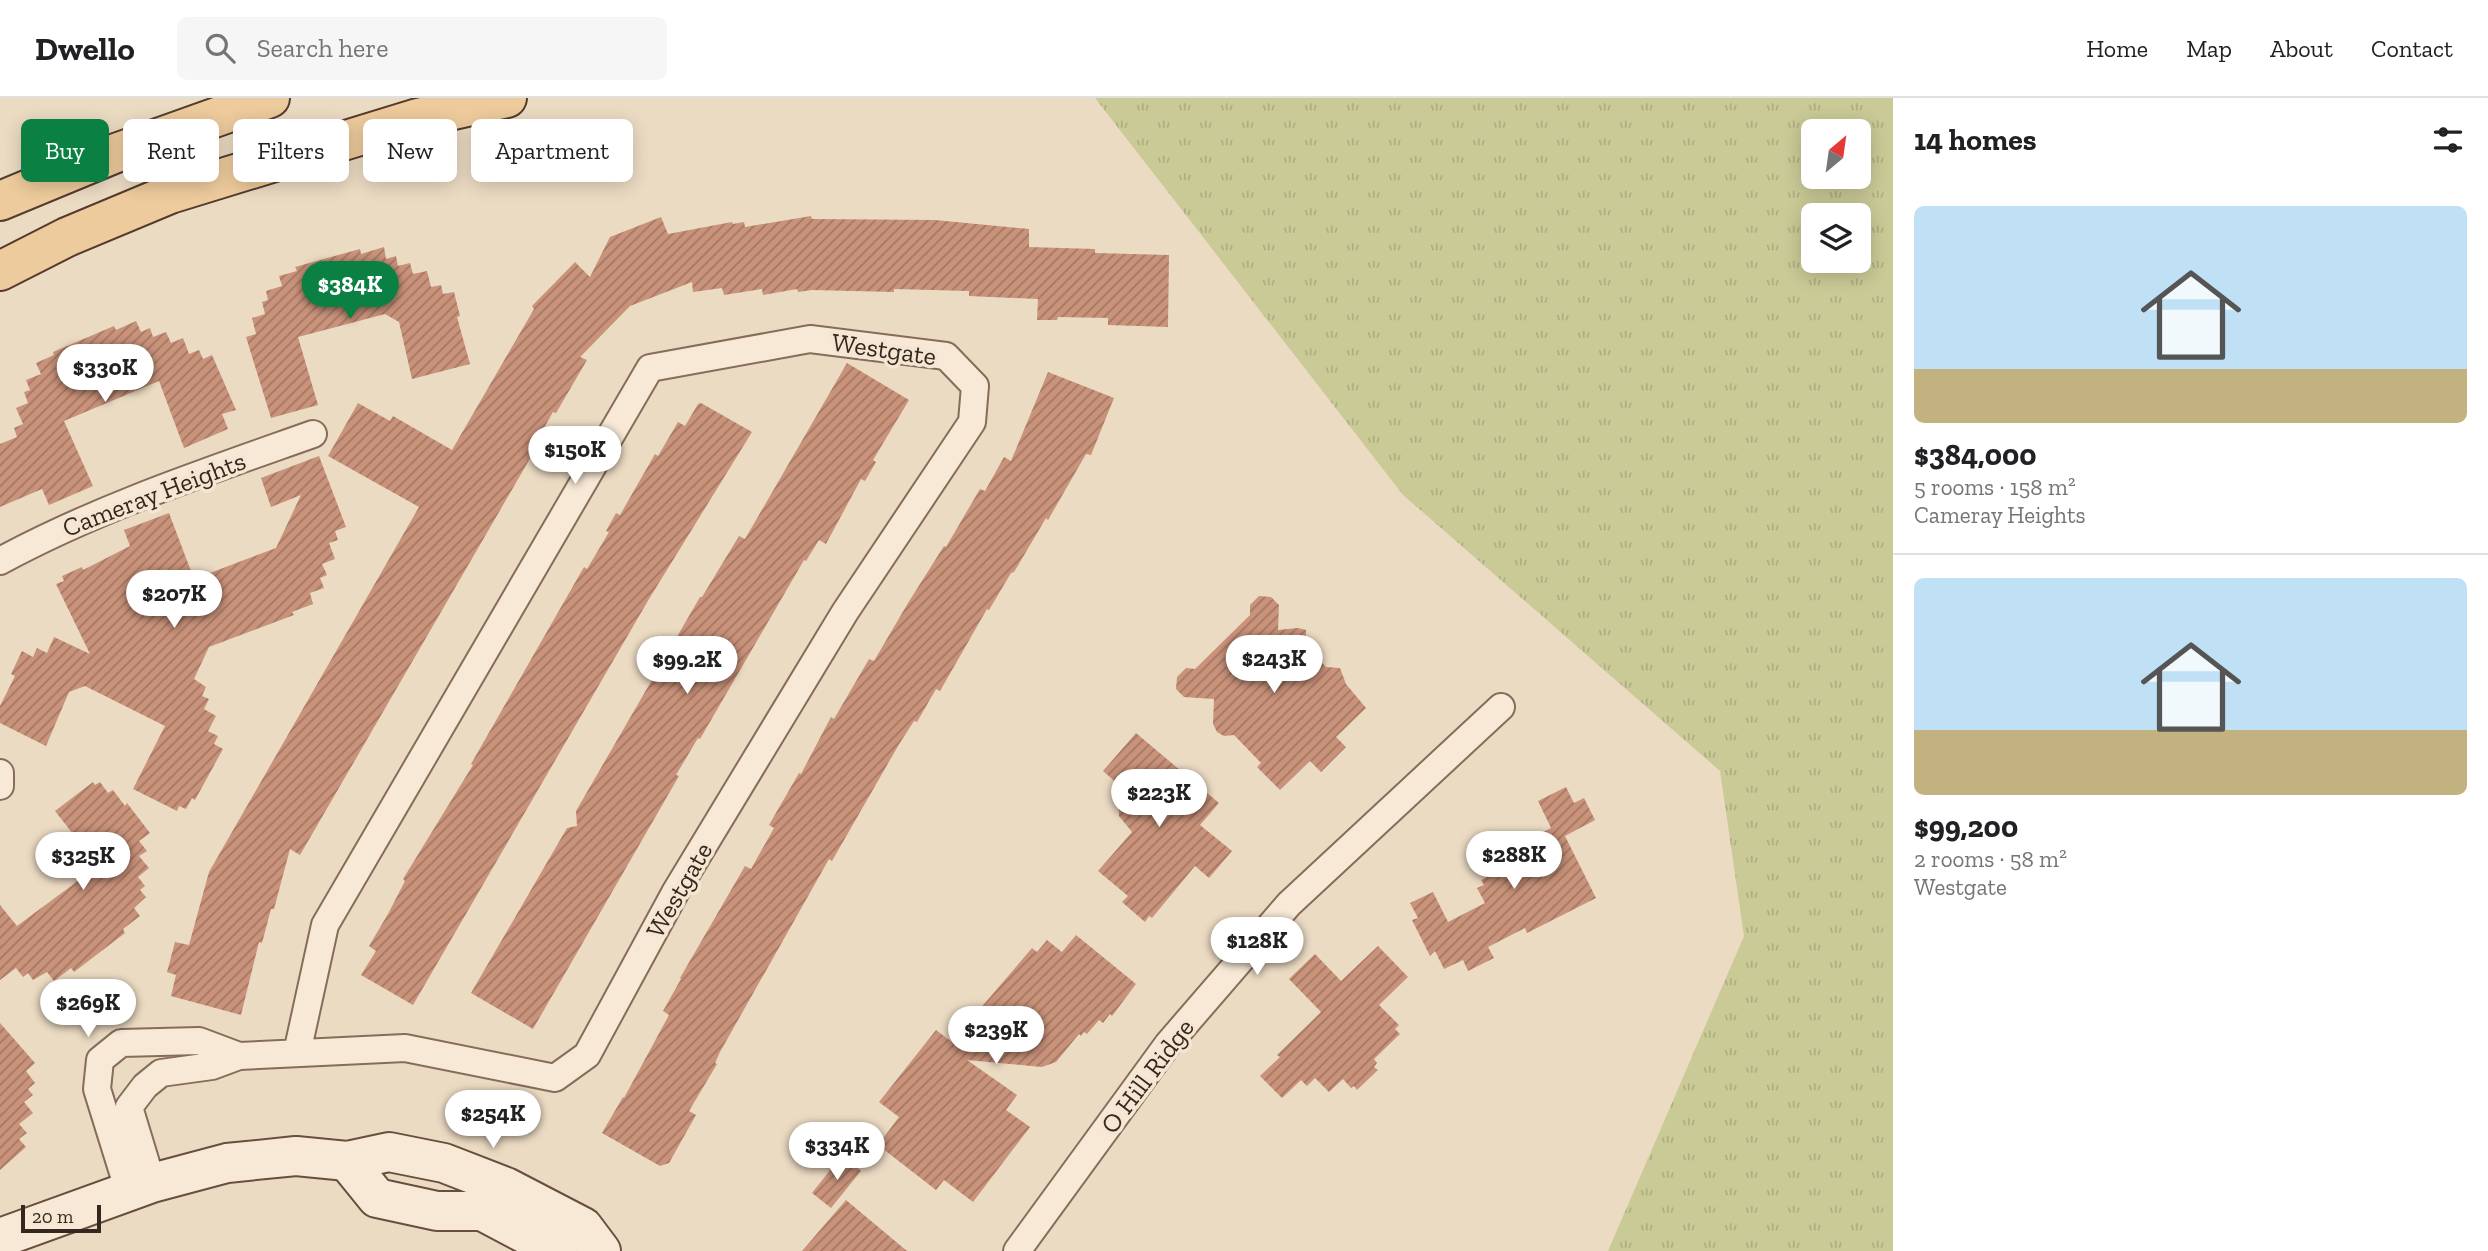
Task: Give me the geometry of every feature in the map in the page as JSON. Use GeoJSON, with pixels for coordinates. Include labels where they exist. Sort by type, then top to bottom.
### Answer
{"type":"FeatureCollection","features":[{"type":"Feature","properties":{"kind":"main road"},"geometry":{"type":"LineString","coordinates":[[0,201],[116,153],[270,98]]}},
{"type":"Feature","properties":{"kind":"main road"},"geometry":{"type":"LineString","coordinates":[[0,271],[67,237],[170,194],[464,103],[507,98]]}},
{"type":"Feature","properties":{"kind":"street","name":"Westgate"},"geometry":{"type":"LineString","coordinates":[[141,1188],[129,1107],[145,1086],[160,1073],[212,1066],[239,1056],[405,1048],[555,1078],[587,1055],[677,891],[838,624],[972,422],[975,386],[946,356],[810,339],[650,368],[325,925],[297,1053]]}},
{"type":"Feature","properties":{"kind":"street","name":"Cameray Heights"},"geometry":{"type":"LineString","coordinates":[[0,561],[48,535],[111,507],[313,435]]}},
{"type":"Feature","properties":{"kind":"street","name":"O Hill Ridge"},"geometry":{"type":"LineString","coordinates":[[1017,1251],[1168,1044],[1289,904],[1501,707]]}},
{"type":"Feature","properties":{"kind":"street"},"geometry":{"type":"LineString","coordinates":[[0,773],[0,786]]}},
{"type":"Feature","properties":{"kind":"street","name":"Westgate"},"geometry":{"type":"LineString","coordinates":[[141,1188],[97,1089],[100,1060],[121,1043],[132,1042],[200,1041],[239,1056]]}},
{"type":"Feature","properties":{"kind":"street"},"geometry":{"type":"LineString","coordinates":[[0,1238],[141,1188],[227,1163],[296,1156],[347,1161],[389,1152],[444,1163],[506,1187],[583,1227],[601,1251]]}},
{"type":"Feature","properties":{"kind":"street"},"geometry":{"type":"LineString","coordinates":[[347,1161],[377,1198],[437,1212],[482,1211],[558,1251]]}},
{"type":"Feature","properties":{"kind":"green space"},"geometry":{"type":"Polygon","coordinates":[[[1095,98],[1893,98],[1893,1251],[1608,1251],[1744,936],[1720,771],[1403,495],[1095,98]]]}},
{"type":"Feature","properties":{"kind":"building"},"geometry":{"type":"Polygon","coordinates":[[[811,216],[812,219],[935,220],[1029,229],[1029,247],[1095,249],[1095,253],[1169,255],[1168,327],[1108,325],[1108,318],[1058,317],[1057,320],[1037,320],[1038,299],[969,296],[969,291],[894,289],[894,292],[798,292],[797,289],[763,295],[762,289],[724,295],[722,288],[693,292],[692,282],[630,306],[580,357],[587,360],[556,413],[553,412],[532,449],[535,450],[300,855],[290,849],[274,909],[271,909],[262,943],[259,942],[241,1015],[171,996],[176,975],[167,972],[175,942],[189,945],[209,872],[419,507],[328,456],[358,403],[390,421],[393,416],[452,450],[534,309],[532,306],[575,262],[590,277],[610,237],[661,217],[668,234],[732,222],[744,222],[745,227],[811,216]]]}},
{"type":"Feature","properties":{"kind":"building"},"geometry":{"type":"Polygon","coordinates":[[[384,247],[386,259],[396,256],[398,266],[410,263],[413,274],[427,271],[431,287],[441,285],[443,294],[454,292],[460,316],[457,317],[470,364],[412,379],[399,322],[385,314],[298,337],[318,405],[271,418],[246,337],[256,334],[252,318],[265,314],[262,302],[268,300],[266,291],[282,286],[279,276],[297,271],[295,267],[360,249],[361,254],[384,247]]]}},
{"type":"Feature","properties":{"kind":"building"},"geometry":{"type":"Polygon","coordinates":[[[136,321],[141,332],[150,328],[153,337],[166,332],[171,343],[183,338],[189,354],[199,350],[203,359],[212,355],[236,410],[222,414],[228,429],[184,448],[159,381],[64,421],[93,486],[49,505],[42,489],[0,507],[0,444],[17,437],[14,428],[23,424],[16,408],[28,403],[24,392],[30,390],[26,380],[41,374],[36,363],[54,355],[53,352],[114,326],[116,330],[136,321]]]}},
{"type":"Feature","properties":{"kind":"building"},"geometry":{"type":"Polygon","coordinates":[[[847,363],[909,400],[873,460],[876,462],[865,481],[861,479],[826,544],[819,540],[806,561],[804,560],[700,739],[698,738],[676,775],[679,776],[533,1029],[471,993],[567,828],[577,826],[576,811],[700,597],[739,536],[745,539],[847,363]]]}},
{"type":"Feature","properties":{"kind":"building"},"geometry":{"type":"Polygon","coordinates":[[[1048,372],[1114,398],[1091,455],[1086,454],[1048,520],[1046,518],[1014,572],[989,610],[987,609],[940,691],[936,689],[917,722],[914,721],[832,861],[829,859],[689,1111],[696,1115],[669,1163],[660,1166],[602,1133],[669,1015],[663,1011],[680,978],[745,866],[751,869],[774,828],[769,825],[799,773],[801,774],[831,717],[834,719],[869,659],[874,661],[980,489],[985,491],[1004,457],[1011,461],[1048,372]]]}},
{"type":"Feature","properties":{"kind":"building"},"geometry":{"type":"Polygon","coordinates":[[[701,403],[752,432],[649,599],[413,1005],[361,975],[376,951],[369,946],[405,881],[403,879],[473,765],[471,764],[584,567],[587,569],[609,532],[606,531],[616,513],[620,515],[655,454],[658,456],[678,422],[685,426],[701,403]]]}},
{"type":"Feature","properties":{"kind":"building"},"geometry":{"type":"Polygon","coordinates":[[[319,456],[346,527],[335,531],[338,540],[329,543],[335,559],[322,564],[327,575],[320,578],[324,588],[310,593],[313,604],[292,612],[294,615],[209,647],[194,679],[206,687],[202,696],[209,699],[204,709],[216,716],[208,731],[218,736],[214,744],[223,749],[195,800],[192,798],[186,809],[179,806],[177,811],[133,789],[165,726],[85,686],[69,692],[46,746],[0,723],[0,706],[15,676],[11,674],[22,651],[33,657],[37,648],[47,653],[54,637],[90,654],[56,584],[64,581],[62,576],[82,567],[83,570],[130,546],[124,530],[169,513],[194,579],[276,548],[301,495],[271,507],[261,478],[319,456]]]}},
{"type":"Feature","properties":{"kind":"building"},"geometry":{"type":"Polygon","coordinates":[[[1259,596],[1271,597],[1279,605],[1278,630],[1306,630],[1306,646],[1326,667],[1340,668],[1346,684],[1366,708],[1336,737],[1346,747],[1321,772],[1310,761],[1280,790],[1257,767],[1261,763],[1234,735],[1224,736],[1217,732],[1213,724],[1214,699],[1184,697],[1176,689],[1177,677],[1186,668],[1195,669],[1250,615],[1250,605],[1259,596]]]}},
{"type":"Feature","properties":{"kind":"building"},"geometry":{"type":"Polygon","coordinates":[[[1136,733],[1219,803],[1200,825],[1232,851],[1209,878],[1195,866],[1152,918],[1149,916],[1145,922],[1122,902],[1128,896],[1098,871],[1132,832],[1119,816],[1118,784],[1103,771],[1136,733]]]}},
{"type":"Feature","properties":{"kind":"building"},"geometry":{"type":"Polygon","coordinates":[[[93,782],[95,785],[100,782],[108,793],[113,790],[125,806],[127,803],[150,833],[139,841],[147,851],[139,856],[149,868],[138,877],[145,886],[140,890],[146,897],[134,908],[140,916],[123,929],[125,933],[74,972],[71,968],[54,981],[47,972],[33,980],[28,973],[23,977],[16,968],[0,980],[0,905],[17,926],[98,866],[55,811],[93,782]]]}},
{"type":"Feature","properties":{"kind":"building"},"geometry":{"type":"Polygon","coordinates":[[[1566,787],[1574,803],[1584,798],[1595,820],[1565,836],[1596,898],[1527,933],[1525,928],[1488,947],[1494,958],[1468,971],[1463,960],[1444,969],[1435,951],[1430,956],[1412,920],[1418,918],[1410,903],[1433,892],[1448,922],[1485,903],[1477,888],[1484,885],[1481,880],[1495,872],[1489,862],[1551,828],[1538,801],[1566,787]]]}},
{"type":"Feature","properties":{"kind":"building"},"geometry":{"type":"Polygon","coordinates":[[[1076,935],[1136,984],[1112,1016],[1110,1014],[1103,1023],[1099,1020],[1087,1034],[1079,1034],[1056,1062],[1042,1067],[967,1060],[1017,1095],[1006,1110],[1030,1127],[973,1202],[944,1180],[936,1190],[878,1145],[899,1117],[879,1102],[936,1030],[964,1051],[988,1017],[979,1010],[1032,948],[1037,952],[1047,940],[1062,952],[1076,935]]]}},
{"type":"Feature","properties":{"kind":"building"},"geometry":{"type":"Polygon","coordinates":[[[1378,946],[1408,977],[1379,1005],[1399,1025],[1395,1029],[1400,1034],[1374,1059],[1377,1063],[1374,1067],[1378,1070],[1357,1090],[1354,1086],[1351,1088],[1343,1079],[1329,1092],[1315,1078],[1307,1086],[1301,1080],[1282,1098],[1260,1076],[1280,1057],[1277,1055],[1321,1012],[1289,979],[1315,954],[1341,981],[1378,946]]]}},
{"type":"Feature","properties":{"kind":"building"},"geometry":{"type":"Polygon","coordinates":[[[0,1023],[35,1063],[26,1071],[35,1083],[28,1089],[33,1095],[24,1102],[33,1113],[19,1124],[27,1133],[19,1139],[26,1147],[0,1170],[0,1023]]]}},
{"type":"Feature","properties":{"kind":"building"},"geometry":{"type":"Polygon","coordinates":[[[842,1155],[861,1171],[831,1208],[812,1193],[842,1155]]]}},
{"type":"Feature","properties":{"kind":"building"},"geometry":{"type":"Polygon","coordinates":[[[846,1200],[907,1251],[802,1251],[846,1200]]]}}]}
